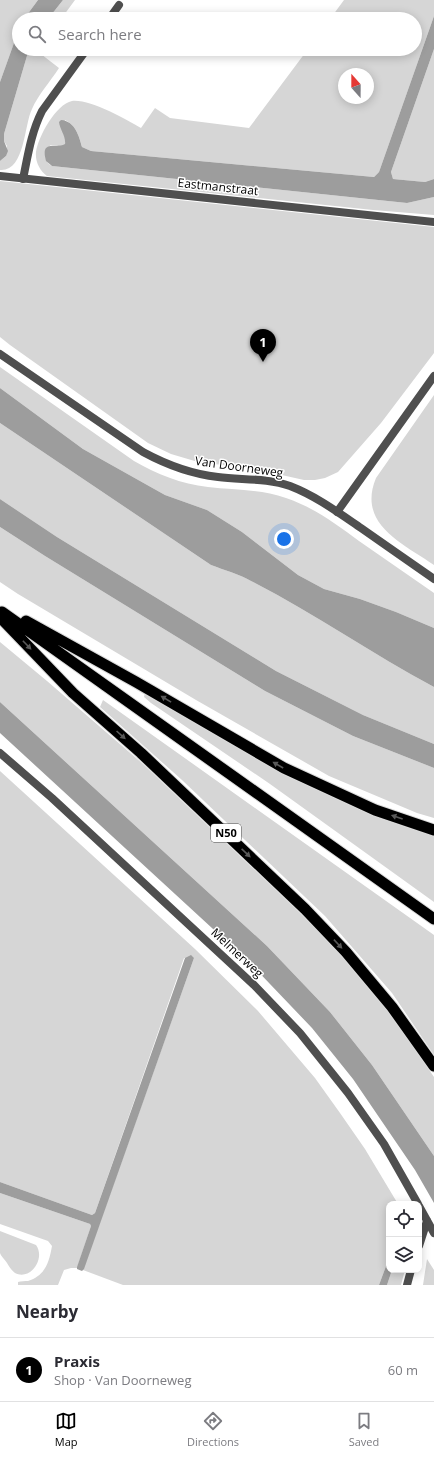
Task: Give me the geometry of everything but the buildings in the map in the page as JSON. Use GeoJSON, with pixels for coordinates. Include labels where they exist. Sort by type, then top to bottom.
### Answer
{"type":"FeatureCollection","features":[{"type":"Feature","properties":{"kind":"highway"},"geometry":{"type":"LineString","coordinates":[[0,607],[136,682],[284,768],[374,810],[434,830]]}},
{"type":"Feature","properties":{"kind":"highway"},"geometry":{"type":"LineString","coordinates":[[0,611],[434,919]]}},
{"type":"Feature","properties":{"kind":"highway","name":"N50"},"geometry":{"type":"LineString","coordinates":[[0,617],[73,693],[147,758],[305,909],[346,952],[392,1007],[434,1066]]}},
{"type":"Feature","properties":{"kind":"street"},"geometry":{"type":"LineString","coordinates":[[114,12],[120,5]]}},
{"type":"Feature","properties":{"kind":"street"},"geometry":{"type":"LineString","coordinates":[[23,179],[31,138],[42,111],[83,56]]}},
{"type":"Feature","properties":{"kind":"street","name":"Eastmanstraat"},"geometry":{"type":"LineString","coordinates":[[0,176],[434,222]]}},
{"type":"Feature","properties":{"kind":"street","name":"Van Doorneweg"},"geometry":{"type":"LineString","coordinates":[[0,354],[143,452],[161,462],[181,470],[198,474],[271,481],[290,486],[337,512],[434,579]]}},
{"type":"Feature","properties":{"kind":"street"},"geometry":{"type":"LineString","coordinates":[[337,512],[434,376]]}},
{"type":"Feature","properties":{"kind":"street","name":"Melmerweg"},"geometry":{"type":"LineString","coordinates":[[0,753],[52,798],[254,985],[300,1034],[348,1093],[384,1144],[416,1201]]}},
{"type":"Feature","properties":{"kind":"street","name":"Melmerweg"},"geometry":{"type":"LineString","coordinates":[[422,1212],[434,1234]]}},
{"type":"Feature","properties":{"kind":"street"},"geometry":{"type":"LineString","coordinates":[[422,1237],[427,1221]]}},
{"type":"Feature","properties":{"kind":"street"},"geometry":{"type":"LineString","coordinates":[[407,1285],[410,1273]]}},
{"type":"Feature","properties":{"kind":"shaded area"},"geometry":{"type":"Polygon","coordinates":[[[0,0],[38,0],[29,12],[12,12],[12,49],[0,82],[0,0]]]}},
{"type":"Feature","properties":{"kind":"shaded area"},"geometry":{"type":"Polygon","coordinates":[[[38,0],[63,0],[54,12],[29,12],[38,0]]]}},
{"type":"Feature","properties":{"kind":"shaded area"},"geometry":{"type":"Polygon","coordinates":[[[63,0],[75,0],[66,12],[54,12],[63,0]]]}},
{"type":"Feature","properties":{"kind":"shaded area"},"geometry":{"type":"Polygon","coordinates":[[[344,0],[434,0],[434,16],[422,50],[422,12],[335,12],[344,0]]]}},
{"type":"Feature","properties":{"kind":"shaded area"},"geometry":{"type":"Polygon","coordinates":[[[434,16],[434,49],[391,172],[393,179],[425,182],[434,179],[434,197],[407,203],[52,166],[46,161],[45,150],[47,147],[65,144],[65,138],[59,122],[61,120],[70,123],[73,126],[78,134],[82,147],[91,151],[374,177],[379,172],[420,56],[422,56],[422,50],[434,16]]]}},
{"type":"Feature","properties":{"kind":"shaded area"},"geometry":{"type":"Polygon","coordinates":[[[12,49],[12,56],[27,56],[4,134],[4,141],[8,151],[6,156],[0,161],[0,82],[12,49]]]}},
{"type":"Feature","properties":{"kind":"shaded area"},"geometry":{"type":"Polygon","coordinates":[[[434,49],[434,179],[425,182],[393,179],[391,172],[434,49]]]}},
{"type":"Feature","properties":{"kind":"shaded area"},"geometry":{"type":"Polygon","coordinates":[[[27,56],[43,56],[59,68],[32,109],[19,156],[14,164],[8,169],[0,170],[0,161],[6,156],[7,146],[4,141],[4,134],[27,56]]]}},
{"type":"Feature","properties":{"kind":"shaded area"},"geometry":{"type":"Polygon","coordinates":[[[303,56],[420,56],[379,172],[374,177],[91,151],[82,147],[74,128],[65,120],[65,145],[51,145],[47,148],[45,156],[52,166],[407,203],[434,197],[434,215],[47,176],[38,166],[36,152],[40,138],[54,114],[66,103],[79,101],[98,106],[141,128],[155,108],[170,118],[249,128],[303,56]]]}},
{"type":"Feature","properties":{"kind":"shaded area"},"geometry":{"type":"Polygon","coordinates":[[[0,181],[434,227],[434,353],[381,423],[338,472],[325,478],[304,480],[255,469],[198,462],[171,454],[148,443],[0,337],[0,181]]]}},
{"type":"Feature","properties":{"kind":"shaded area"},"geometry":{"type":"Polygon","coordinates":[[[0,367],[134,461],[151,470],[170,478],[198,486],[257,491],[276,495],[306,506],[324,516],[434,593],[434,628],[360,599],[324,589],[298,575],[242,532],[207,510],[165,495],[83,449],[0,388],[0,367]]]}},
{"type":"Feature","properties":{"kind":"shaded area"},"geometry":{"type":"Polygon","coordinates":[[[0,388],[83,449],[165,495],[207,510],[242,532],[298,575],[324,589],[360,599],[434,628],[434,687],[274,593],[242,576],[211,565],[0,423],[0,388]]]}},
{"type":"Feature","properties":{"kind":"shaded area"},"geometry":{"type":"Polygon","coordinates":[[[434,395],[434,565],[409,549],[386,530],[378,520],[373,508],[372,494],[376,478],[434,395]]]}},
{"type":"Feature","properties":{"kind":"shaded area"},"geometry":{"type":"Polygon","coordinates":[[[0,423],[211,565],[242,576],[274,593],[434,687],[434,744],[363,715],[276,671],[57,537],[0,499],[0,423]]]}},
{"type":"Feature","properties":{"kind":"shaded area"},"geometry":{"type":"Polygon","coordinates":[[[0,499],[57,537],[276,671],[363,715],[434,744],[434,768],[353,736],[265,691],[45,556],[0,527],[0,499]]]}},
{"type":"Feature","properties":{"kind":"shaded area"},"geometry":{"type":"Polygon","coordinates":[[[0,527],[265,691],[353,736],[434,768],[434,818],[417,813],[329,776],[196,700],[0,582],[0,527]]]}},
{"type":"Feature","properties":{"kind":"shaded area"},"geometry":{"type":"Polygon","coordinates":[[[0,642],[143,764],[320,932],[381,999],[434,1077],[434,1156],[372,1065],[330,1012],[267,946],[0,702],[0,642]]]}},
{"type":"Feature","properties":{"kind":"shaded area"},"geometry":{"type":"Polygon","coordinates":[[[145,693],[301,780],[434,834],[434,902],[270,784],[151,703],[144,697],[145,693]]]}},
{"type":"Feature","properties":{"kind":"shaded area"},"geometry":{"type":"Polygon","coordinates":[[[103,700],[434,935],[434,1055],[392,993],[325,916],[182,780],[100,707],[103,700]]]}},
{"type":"Feature","properties":{"kind":"shaded area"},"geometry":{"type":"Polygon","coordinates":[[[0,702],[267,946],[330,1012],[372,1065],[434,1156],[434,1203],[415,1170],[353,1079],[312,1028],[250,963],[0,733],[0,702]]]}},
{"type":"Feature","properties":{"kind":"shaded area"},"geometry":{"type":"Polygon","coordinates":[[[0,771],[195,949],[258,1011],[315,1078],[365,1149],[396,1201],[386,1201],[386,1266],[379,1285],[123,1285],[83,1270],[194,958],[184,958],[95,1213],[92,1215],[0,1182],[0,771]]]}},
{"type":"Feature","properties":{"kind":"shaded area"},"geometry":{"type":"Polygon","coordinates":[[[191,955],[194,958],[84,1269],[82,1271],[77,1269],[77,1267],[91,1226],[90,1224],[0,1193],[0,1182],[92,1215],[95,1213],[185,958],[191,955]]]}},
{"type":"Feature","properties":{"kind":"shaded area"},"geometry":{"type":"Polygon","coordinates":[[[0,1193],[90,1224],[91,1226],[77,1268],[64,1270],[58,1285],[18,1285],[18,1282],[28,1281],[43,1272],[48,1263],[52,1246],[48,1241],[0,1224],[0,1193]]]}},
{"type":"Feature","properties":{"kind":"shaded area"},"geometry":{"type":"Polygon","coordinates":[[[0,1231],[36,1245],[39,1251],[38,1262],[31,1271],[21,1275],[15,1273],[11,1269],[0,1253],[0,1231]]]}},
{"type":"Feature","properties":{"kind":"shaded area"},"geometry":{"type":"Polygon","coordinates":[[[427,1259],[434,1270],[434,1285],[423,1285],[427,1259]]]}},
{"type":"Feature","properties":{"kind":"shaded area"},"geometry":{"type":"Polygon","coordinates":[[[386,1266],[386,1273],[391,1273],[387,1285],[379,1285],[386,1266]]]}},
{"type":"Feature","properties":{"kind":"shaded area"},"geometry":{"type":"Polygon","coordinates":[[[391,1273],[404,1273],[401,1285],[387,1285],[391,1273]]]}},
{"type":"Feature","properties":{"kind":"place","name":"Praxis"},"geometry":{"type":"Point","coordinates":[263,362]}}]}
